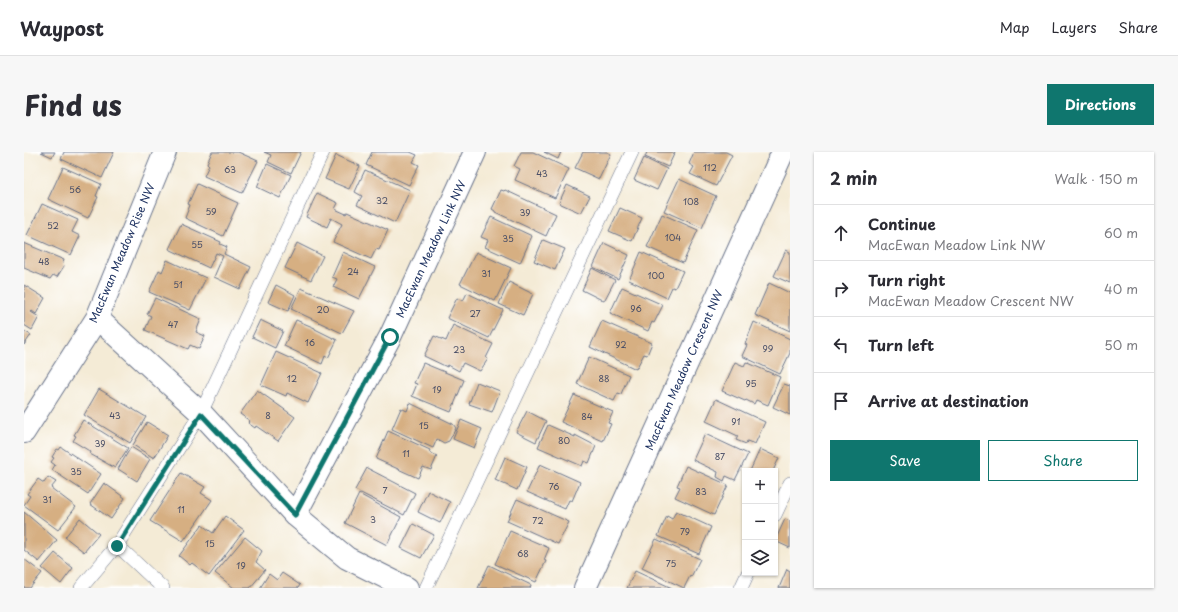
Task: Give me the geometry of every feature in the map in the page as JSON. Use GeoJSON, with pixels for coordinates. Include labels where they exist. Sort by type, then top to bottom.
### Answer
{"type":"FeatureCollection","features":[{"type":"Feature","properties":{"kind":"street","name":"MacEwan Meadow Rise NW"},"geometry":{"type":"LineString","coordinates":[[24,432],[97,318],[165,152]]}},
{"type":"Feature","properties":{"kind":"street","name":"MacEwan Meadow Link NW"},"geometry":{"type":"LineString","coordinates":[[295,515],[390,337],[475,152]]}},
{"type":"Feature","properties":{"kind":"street","name":"MacEwan Meadow Crescent NW"},"geometry":{"type":"LineString","coordinates":[[585,588],[782,152]]}},
{"type":"Feature","properties":{"kind":"street"},"geometry":{"type":"LineString","coordinates":[[97,318],[201,414],[295,515],[347,558],[407,588]]}},
{"type":"Feature","properties":{"kind":"lane"},"geometry":{"type":"LineString","coordinates":[[81,588],[117,546],[201,414],[323,152]]}},
{"type":"Feature","properties":{"kind":"lane"},"geometry":{"type":"LineString","coordinates":[[426,588],[632,152]]}},
{"type":"Feature","properties":{"kind":"lane"},"geometry":{"type":"LineString","coordinates":[[778,509],[790,483]]}},
{"type":"Feature","properties":{"kind":"lane"},"geometry":{"type":"LineString","coordinates":[[117,546],[163,588]]}},
{"type":"Feature","properties":{"kind":"lane"},"geometry":{"type":"LineString","coordinates":[[741,588],[747,576]]}},
{"type":"Feature","properties":{"kind":"building"},"geometry":{"type":"Polygon","coordinates":[[[41,152],[55,152],[52,157],[41,152]]]}},
{"type":"Feature","properties":{"kind":"building"},"geometry":{"type":"Polygon","coordinates":[[[64,152],[114,152],[102,178],[61,159],[64,152]]]}},
{"type":"Feature","properties":{"kind":"building"},"geometry":{"type":"Polygon","coordinates":[[[212,152],[238,152],[258,161],[242,193],[204,176],[209,165],[207,163],[212,152]]]}},
{"type":"Feature","properties":{"kind":"building"},"geometry":{"type":"Polygon","coordinates":[[[264,152],[301,152],[291,173],[268,162],[271,155],[264,152]]]}},
{"type":"Feature","properties":{"kind":"building"},"geometry":{"type":"Polygon","coordinates":[[[372,152],[410,152],[417,155],[413,162],[419,165],[409,185],[366,165],[372,152]]]}},
{"type":"Feature","properties":{"kind":"building"},"geometry":{"type":"Polygon","coordinates":[[[521,152],[533,152],[569,169],[555,198],[515,180],[520,169],[514,166],[521,152]]]}},
{"type":"Feature","properties":{"kind":"building"},"geometry":{"type":"Polygon","coordinates":[[[544,152],[561,152],[558,159],[544,152]]]}},
{"type":"Feature","properties":{"kind":"building"},"geometry":{"type":"Polygon","coordinates":[[[583,152],[607,152],[611,154],[599,179],[575,168],[583,152]]]}},
{"type":"Feature","properties":{"kind":"building"},"geometry":{"type":"Polygon","coordinates":[[[647,152],[675,152],[668,167],[645,157],[647,152]]]}},
{"type":"Feature","properties":{"kind":"building"},"geometry":{"type":"Polygon","coordinates":[[[694,152],[726,152],[732,155],[716,186],[690,174],[694,167],[689,164],[694,152]]]}},
{"type":"Feature","properties":{"kind":"building"},"geometry":{"type":"Polygon","coordinates":[[[336,155],[360,166],[349,189],[325,179],[336,155]]]}},
{"type":"Feature","properties":{"kind":"building"},"geometry":{"type":"Polygon","coordinates":[[[644,158],[667,169],[657,190],[634,180],[644,158]]]}},
{"type":"Feature","properties":{"kind":"building"},"geometry":{"type":"Polygon","coordinates":[[[267,164],[291,175],[280,198],[257,187],[267,164]]]}},
{"type":"Feature","properties":{"kind":"building"},"geometry":{"type":"Polygon","coordinates":[[[63,167],[101,184],[96,196],[98,197],[88,218],[48,199],[63,167]]]}},
{"type":"Feature","properties":{"kind":"building"},"geometry":{"type":"Polygon","coordinates":[[[365,170],[410,190],[395,223],[357,205],[362,196],[355,192],[365,170]]]}},
{"type":"Feature","properties":{"kind":"building"},"geometry":{"type":"Polygon","coordinates":[[[679,179],[716,196],[702,228],[664,211],[679,179]]]}},
{"type":"Feature","properties":{"kind":"building"},"geometry":{"type":"Polygon","coordinates":[[[197,184],[238,203],[223,236],[185,218],[190,205],[188,204],[197,184]]]}},
{"type":"Feature","properties":{"kind":"building"},"geometry":{"type":"Polygon","coordinates":[[[567,185],[590,196],[581,213],[559,203],[567,185]]]}},
{"type":"Feature","properties":{"kind":"building"},"geometry":{"type":"Polygon","coordinates":[[[501,190],[505,190],[556,214],[546,236],[495,212],[492,209],[501,190]]]}},
{"type":"Feature","properties":{"kind":"building"},"geometry":{"type":"Polygon","coordinates":[[[317,193],[338,203],[335,209],[346,214],[347,212],[388,230],[379,250],[376,249],[371,259],[333,242],[342,224],[331,218],[327,227],[306,217],[317,193]]]}},
{"type":"Feature","properties":{"kind":"building"},"geometry":{"type":"Polygon","coordinates":[[[42,204],[78,220],[72,232],[80,236],[71,255],[27,235],[42,204]]]}},
{"type":"Feature","properties":{"kind":"building"},"geometry":{"type":"Polygon","coordinates":[[[620,208],[642,218],[632,241],[609,231],[620,208]]]}},
{"type":"Feature","properties":{"kind":"building"},"geometry":{"type":"Polygon","coordinates":[[[662,214],[698,230],[683,263],[647,247],[662,214]]]}},
{"type":"Feature","properties":{"kind":"building"},"geometry":{"type":"Polygon","coordinates":[[[491,217],[532,236],[520,263],[485,247],[488,240],[481,237],[491,217]]]}},
{"type":"Feature","properties":{"kind":"building"},"geometry":{"type":"Polygon","coordinates":[[[181,224],[221,242],[220,244],[227,247],[224,254],[251,267],[240,289],[214,277],[223,256],[216,253],[209,268],[169,249],[181,224]]]}},
{"type":"Feature","properties":{"kind":"building"},"geometry":{"type":"Polygon","coordinates":[[[543,240],[565,249],[555,270],[534,261],[543,240]]]}},
{"type":"Feature","properties":{"kind":"building"},"geometry":{"type":"Polygon","coordinates":[[[24,243],[64,260],[64,266],[57,277],[53,275],[50,279],[24,268],[24,243]]]}},
{"type":"Feature","properties":{"kind":"building"},"geometry":{"type":"Polygon","coordinates":[[[297,243],[323,256],[311,280],[285,268],[297,243]]]}},
{"type":"Feature","properties":{"kind":"building"},"geometry":{"type":"Polygon","coordinates":[[[604,243],[629,255],[618,279],[593,267],[604,243]]]}},
{"type":"Feature","properties":{"kind":"building"},"geometry":{"type":"Polygon","coordinates":[[[786,250],[790,252],[790,283],[774,276],[786,250]]]}},
{"type":"Feature","properties":{"kind":"building"},"geometry":{"type":"Polygon","coordinates":[[[343,252],[375,267],[359,299],[333,287],[337,279],[332,277],[343,252]]]}},
{"type":"Feature","properties":{"kind":"building"},"geometry":{"type":"Polygon","coordinates":[[[476,252],[511,268],[495,301],[460,284],[476,252]]]}},
{"type":"Feature","properties":{"kind":"building"},"geometry":{"type":"Polygon","coordinates":[[[641,252],[683,271],[675,288],[672,287],[667,298],[629,280],[641,252]]]}},
{"type":"Feature","properties":{"kind":"building"},"geometry":{"type":"Polygon","coordinates":[[[167,260],[206,278],[190,310],[149,292],[159,270],[162,272],[167,260]]]}},
{"type":"Feature","properties":{"kind":"building"},"geometry":{"type":"Polygon","coordinates":[[[592,268],[615,280],[604,301],[582,290],[592,268]]]}},
{"type":"Feature","properties":{"kind":"building"},"geometry":{"type":"Polygon","coordinates":[[[509,282],[533,294],[523,315],[499,304],[509,282]]]}},
{"type":"Feature","properties":{"kind":"building"},"geometry":{"type":"Polygon","coordinates":[[[769,283],[790,293],[790,331],[755,315],[769,283]]]}},
{"type":"Feature","properties":{"kind":"building"},"geometry":{"type":"Polygon","coordinates":[[[24,285],[45,298],[36,314],[32,311],[31,312],[39,317],[32,330],[24,325],[24,285]]]}},
{"type":"Feature","properties":{"kind":"building"},"geometry":{"type":"Polygon","coordinates":[[[276,285],[295,295],[288,311],[268,302],[276,285]]]}},
{"type":"Feature","properties":{"kind":"building"},"geometry":{"type":"Polygon","coordinates":[[[622,287],[663,305],[648,331],[610,313],[622,287]]]}},
{"type":"Feature","properties":{"kind":"building"},"geometry":{"type":"Polygon","coordinates":[[[301,288],[354,311],[342,333],[291,309],[301,288]]]}},
{"type":"Feature","properties":{"kind":"building"},"geometry":{"type":"Polygon","coordinates":[[[467,293],[503,310],[489,338],[447,318],[457,298],[463,301],[467,293]]]}},
{"type":"Feature","properties":{"kind":"building"},"geometry":{"type":"Polygon","coordinates":[[[155,298],[201,319],[196,332],[205,336],[199,349],[190,345],[188,349],[145,330],[151,316],[147,314],[155,298]]]}},
{"type":"Feature","properties":{"kind":"building"},"geometry":{"type":"Polygon","coordinates":[[[260,320],[283,331],[275,348],[252,337],[260,320]]]}},
{"type":"Feature","properties":{"kind":"building"},"geometry":{"type":"Polygon","coordinates":[[[296,320],[337,340],[328,358],[325,356],[322,364],[284,346],[296,320]]]}},
{"type":"Feature","properties":{"kind":"building"},"geometry":{"type":"Polygon","coordinates":[[[602,321],[652,343],[647,355],[644,354],[636,369],[590,347],[602,321]]]}},
{"type":"Feature","properties":{"kind":"building"},"geometry":{"type":"Polygon","coordinates":[[[754,322],[790,339],[790,353],[780,374],[742,356],[754,322]]]}},
{"type":"Feature","properties":{"kind":"building"},"geometry":{"type":"Polygon","coordinates":[[[453,325],[493,344],[486,358],[488,359],[480,371],[463,363],[459,371],[424,356],[434,336],[446,341],[453,325]]]}},
{"type":"Feature","properties":{"kind":"building"},"geometry":{"type":"Polygon","coordinates":[[[24,331],[31,335],[24,345],[24,331]]]}},
{"type":"Feature","properties":{"kind":"building"},"geometry":{"type":"Polygon","coordinates":[[[276,352],[322,373],[308,403],[287,393],[286,396],[261,385],[276,352]]]}},
{"type":"Feature","properties":{"kind":"building"},"geometry":{"type":"Polygon","coordinates":[[[589,357],[629,375],[621,394],[618,393],[614,401],[577,384],[589,357]]]}},
{"type":"Feature","properties":{"kind":"building"},"geometry":{"type":"Polygon","coordinates":[[[735,362],[744,366],[746,362],[780,377],[768,405],[756,400],[754,404],[722,391],[735,362]]]}},
{"type":"Feature","properties":{"kind":"building"},"geometry":{"type":"Polygon","coordinates":[[[423,363],[464,380],[451,412],[412,396],[417,384],[414,383],[423,363]]]}},
{"type":"Feature","properties":{"kind":"building"},"geometry":{"type":"Polygon","coordinates":[[[477,382],[500,391],[492,412],[469,404],[477,382]]]}},
{"type":"Feature","properties":{"kind":"building"},"geometry":{"type":"Polygon","coordinates":[[[784,384],[790,386],[790,415],[773,407],[784,384]]]}},
{"type":"Feature","properties":{"kind":"building"},"geometry":{"type":"Polygon","coordinates":[[[99,389],[146,417],[130,443],[84,415],[99,389]]]}},
{"type":"Feature","properties":{"kind":"building"},"geometry":{"type":"Polygon","coordinates":[[[257,390],[295,417],[278,441],[256,426],[255,428],[248,423],[250,421],[240,414],[257,390]]]}},
{"type":"Feature","properties":{"kind":"building"},"geometry":{"type":"Polygon","coordinates":[[[574,395],[613,412],[608,423],[611,424],[603,441],[561,422],[574,395]]]}},
{"type":"Feature","properties":{"kind":"building"},"geometry":{"type":"Polygon","coordinates":[[[716,399],[765,422],[755,444],[747,441],[746,444],[736,440],[738,436],[706,421],[716,399]]]}},
{"type":"Feature","properties":{"kind":"building"},"geometry":{"type":"Polygon","coordinates":[[[410,403],[453,424],[456,428],[449,441],[444,443],[437,439],[433,448],[392,429],[401,408],[407,411],[410,403]]]}},
{"type":"Feature","properties":{"kind":"building"},"geometry":{"type":"Polygon","coordinates":[[[527,411],[546,421],[536,442],[516,432],[527,411]]]}},
{"type":"Feature","properties":{"kind":"building"},"geometry":{"type":"Polygon","coordinates":[[[83,420],[128,448],[115,468],[90,454],[91,452],[73,441],[76,436],[74,435],[83,420]]]}},
{"type":"Feature","properties":{"kind":"building"},"geometry":{"type":"Polygon","coordinates":[[[461,420],[482,429],[474,448],[453,439],[461,420]]]}},
{"type":"Feature","properties":{"kind":"building"},"geometry":{"type":"Polygon","coordinates":[[[147,422],[168,435],[154,458],[133,445],[147,422]]]}},
{"type":"Feature","properties":{"kind":"building"},"geometry":{"type":"Polygon","coordinates":[[[548,425],[575,437],[575,435],[596,446],[589,463],[584,461],[582,466],[538,447],[548,425]]]}},
{"type":"Feature","properties":{"kind":"building"},"geometry":{"type":"Polygon","coordinates":[[[388,431],[430,450],[429,452],[437,456],[431,470],[423,467],[418,478],[376,459],[388,431]]]}},
{"type":"Feature","properties":{"kind":"building"},"geometry":{"type":"Polygon","coordinates":[[[705,434],[748,454],[735,480],[726,476],[724,481],[717,477],[718,472],[693,460],[705,434]]]}},
{"type":"Feature","properties":{"kind":"building"},"geometry":{"type":"Polygon","coordinates":[[[61,447],[101,474],[88,494],[52,470],[55,465],[51,462],[54,458],[52,457],[57,449],[59,450],[61,447]]]}},
{"type":"Feature","properties":{"kind":"building"},"geometry":{"type":"Polygon","coordinates":[[[131,447],[150,459],[137,481],[118,469],[131,447]]]}},
{"type":"Feature","properties":{"kind":"building"},"geometry":{"type":"Polygon","coordinates":[[[760,449],[779,458],[774,468],[751,468],[760,449]]]}},
{"type":"Feature","properties":{"kind":"building"},"geometry":{"type":"Polygon","coordinates":[[[505,457],[527,467],[517,490],[495,480],[505,457]]]}},
{"type":"Feature","properties":{"kind":"building"},"geometry":{"type":"Polygon","coordinates":[[[540,464],[580,482],[572,501],[569,500],[565,509],[527,492],[540,464]]]}},
{"type":"Feature","properties":{"kind":"building"},"geometry":{"type":"Polygon","coordinates":[[[686,466],[728,485],[714,515],[675,497],[680,487],[677,486],[686,466]]]}},
{"type":"Feature","properties":{"kind":"building"},"geometry":{"type":"Polygon","coordinates":[[[367,468],[415,493],[404,515],[355,490],[367,468]]]}},
{"type":"Feature","properties":{"kind":"building"},"geometry":{"type":"Polygon","coordinates":[[[181,473],[205,487],[201,493],[212,500],[183,541],[150,521],[181,473]]]}},
{"type":"Feature","properties":{"kind":"building"},"geometry":{"type":"Polygon","coordinates":[[[48,477],[56,482],[51,488],[76,507],[58,530],[24,505],[30,496],[27,494],[38,479],[44,483],[48,477]]]}},
{"type":"Feature","properties":{"kind":"building"},"geometry":{"type":"Polygon","coordinates":[[[104,483],[125,498],[111,519],[90,504],[104,483]]]}},
{"type":"Feature","properties":{"kind":"building"},"geometry":{"type":"Polygon","coordinates":[[[428,491],[450,502],[440,523],[418,512],[428,491]]]}},
{"type":"Feature","properties":{"kind":"building"},"geometry":{"type":"Polygon","coordinates":[[[359,494],[401,517],[387,545],[345,523],[359,494]]]}},
{"type":"Feature","properties":{"kind":"building"},"geometry":{"type":"Polygon","coordinates":[[[517,499],[569,522],[558,544],[507,521],[517,499]]]}},
{"type":"Feature","properties":{"kind":"building"},"geometry":{"type":"Polygon","coordinates":[[[676,511],[711,527],[699,554],[658,536],[667,516],[672,519],[676,511]]]}},
{"type":"Feature","properties":{"kind":"building"},"geometry":{"type":"Polygon","coordinates":[[[24,512],[57,540],[39,562],[24,550],[24,512]]]}},
{"type":"Feature","properties":{"kind":"building"},"geometry":{"type":"Polygon","coordinates":[[[225,516],[244,530],[209,576],[192,563],[190,565],[179,556],[202,525],[213,533],[225,516]]]}},
{"type":"Feature","properties":{"kind":"building"},"geometry":{"type":"Polygon","coordinates":[[[80,518],[99,534],[84,552],[65,537],[80,518]]]}},
{"type":"Feature","properties":{"kind":"building"},"geometry":{"type":"Polygon","coordinates":[[[785,519],[790,521],[790,548],[778,542],[778,534],[785,519]]]}},
{"type":"Feature","properties":{"kind":"building"},"geometry":{"type":"Polygon","coordinates":[[[413,524],[434,535],[421,558],[401,548],[413,524]]]}},
{"type":"Feature","properties":{"kind":"building"},"geometry":{"type":"Polygon","coordinates":[[[510,531],[549,548],[544,560],[546,561],[536,582],[495,564],[510,531]]]}},
{"type":"Feature","properties":{"kind":"building"},"geometry":{"type":"Polygon","coordinates":[[[245,537],[262,551],[256,562],[265,570],[250,588],[234,588],[215,573],[245,537]]]}},
{"type":"Feature","properties":{"kind":"building"},"geometry":{"type":"Polygon","coordinates":[[[656,539],[700,559],[684,588],[642,568],[656,539]]]}},
{"type":"Feature","properties":{"kind":"building"},"geometry":{"type":"Polygon","coordinates":[[[55,553],[73,568],[61,584],[42,568],[55,553]]]}},
{"type":"Feature","properties":{"kind":"building"},"geometry":{"type":"Polygon","coordinates":[[[24,559],[42,573],[30,588],[24,588],[24,559]]]}},
{"type":"Feature","properties":{"kind":"building"},"geometry":{"type":"Polygon","coordinates":[[[489,565],[531,585],[530,588],[478,588],[489,565]]]}},
{"type":"Feature","properties":{"kind":"building"},"geometry":{"type":"Polygon","coordinates":[[[787,569],[790,571],[790,588],[779,588],[787,569]]]}},
{"type":"Feature","properties":{"kind":"building"},"geometry":{"type":"Polygon","coordinates":[[[635,571],[672,588],[627,588],[635,571]]]}},
{"type":"Feature","properties":{"kind":"building"},"geometry":{"type":"Polygon","coordinates":[[[282,573],[300,585],[298,588],[260,588],[269,574],[277,580],[282,573]]]}},
{"type":"Feature","properties":{"kind":"route"},"geometry":{"type":"LineString","coordinates":[[117,546],[201,414],[295,515],[390,337]]}}]}
